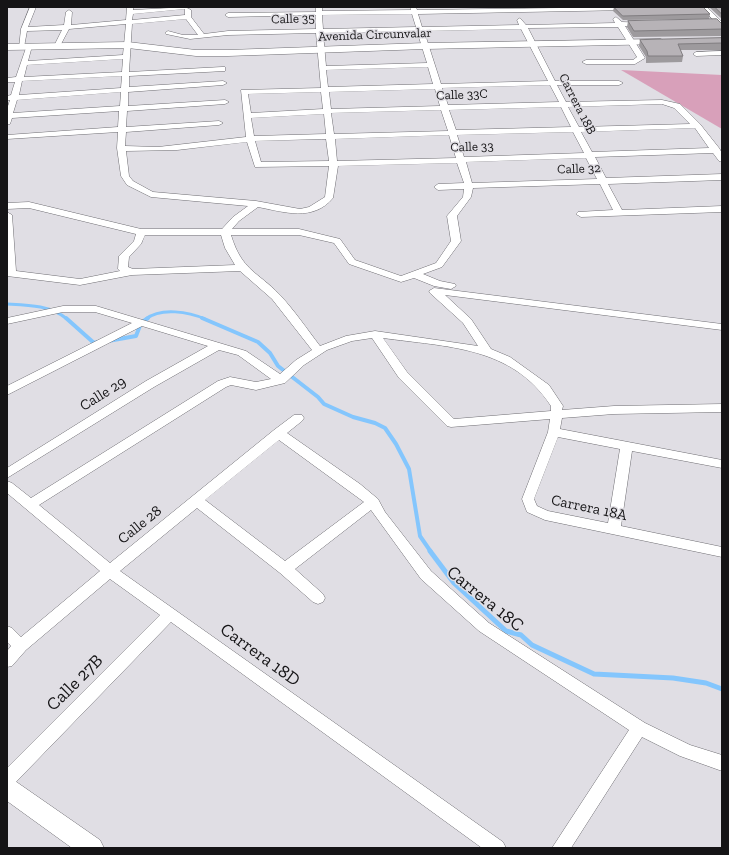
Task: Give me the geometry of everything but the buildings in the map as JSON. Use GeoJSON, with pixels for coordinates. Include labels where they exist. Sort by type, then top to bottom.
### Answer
{"type":"FeatureCollection","features":[{"type":"Feature","properties":{"kind":"main road","name":"Avenida Circunvalar"},"geometry":{"type":"LineString","coordinates":[[7,47],[128,45],[204,53],[425,46],[668,42]]}},
{"type":"Feature","properties":{"kind":"main road"},"geometry":{"type":"LineString","coordinates":[[7,788],[92,848]]}},
{"type":"Feature","properties":{"kind":"street"},"geometry":{"type":"LineString","coordinates":[[33,7],[24,29],[24,63],[19,79],[10,98],[8,118],[124,108],[225,102]]}},
{"type":"Feature","properties":{"kind":"street"},"geometry":{"type":"LineString","coordinates":[[185,7],[130,10],[126,90],[121,148],[125,176],[130,183],[151,194],[256,204],[300,212],[312,209],[329,198],[334,166],[326,89],[320,49],[319,10]]}},
{"type":"Feature","properties":{"kind":"street"},"geometry":{"type":"LineString","coordinates":[[188,7],[188,17],[202,36]]}},
{"type":"Feature","properties":{"kind":"street"},"geometry":{"type":"LineString","coordinates":[[228,7],[228,24],[319,10],[639,8]]}},
{"type":"Feature","properties":{"kind":"street"},"geometry":{"type":"LineString","coordinates":[[703,7],[721,23]]}},
{"type":"Feature","properties":{"kind":"street"},"geometry":{"type":"LineString","coordinates":[[586,62],[638,61],[641,58],[633,43],[607,8]]}},
{"type":"Feature","properties":{"kind":"street","name":"Carrera 18B"},"geometry":{"type":"LineString","coordinates":[[514,9],[619,213]]}},
{"type":"Feature","properties":{"kind":"street"},"geometry":{"type":"LineString","coordinates":[[7,206],[29,205],[141,232],[299,232],[336,241],[352,262],[401,279],[439,265],[456,241],[452,216],[467,197],[469,186],[414,10]]}},
{"type":"Feature","properties":{"kind":"street"},"geometry":{"type":"LineString","coordinates":[[57,46],[67,27],[69,12]]}},
{"type":"Feature","properties":{"kind":"street"},"geometry":{"type":"LineString","coordinates":[[24,29],[130,23],[188,17]]}},
{"type":"Feature","properties":{"kind":"street"},"geometry":{"type":"LineString","coordinates":[[711,22],[721,23]]}},
{"type":"Feature","properties":{"kind":"street","name":"Calle 35"},"geometry":{"type":"LineString","coordinates":[[168,33],[181,38],[202,36],[228,24],[320,30],[650,24]]}},
{"type":"Feature","properties":{"kind":"street"},"geometry":{"type":"LineString","coordinates":[[696,54],[722,53]]}},
{"type":"Feature","properties":{"kind":"street"},"geometry":{"type":"LineString","coordinates":[[24,63],[128,57]]}},
{"type":"Feature","properties":{"kind":"street"},"geometry":{"type":"LineString","coordinates":[[322,68],[431,65]]}},
{"type":"Feature","properties":{"kind":"street"},"geometry":{"type":"LineString","coordinates":[[7,80],[222,69]]}},
{"type":"Feature","properties":{"kind":"street","name":"Calle 33C"},"geometry":{"type":"LineString","coordinates":[[619,82],[244,92],[247,116],[328,111],[662,102],[677,106],[697,126]]}},
{"type":"Feature","properties":{"kind":"street"},"geometry":{"type":"LineString","coordinates":[[10,98],[223,83]]}},
{"type":"Feature","properties":{"kind":"street"},"geometry":{"type":"LineString","coordinates":[[247,116],[250,138]]}},
{"type":"Feature","properties":{"kind":"street"},"geometry":{"type":"LineString","coordinates":[[7,136],[219,123]]}},
{"type":"Feature","properties":{"kind":"street"},"geometry":{"type":"LineString","coordinates":[[697,126],[720,156]]}},
{"type":"Feature","properties":{"kind":"street","name":"Calle 33"},"geometry":{"type":"LineString","coordinates":[[121,148],[141,150],[174,148],[250,138],[697,126]]}},
{"type":"Feature","properties":{"kind":"street","name":"Calle 33"},"geometry":{"type":"LineString","coordinates":[[250,138],[258,165],[334,166],[590,155],[720,156]]}},
{"type":"Feature","properties":{"kind":"street","name":"Calle 32"},"geometry":{"type":"LineString","coordinates":[[438,187],[722,177]]}},
{"type":"Feature","properties":{"kind":"street"},"geometry":{"type":"LineString","coordinates":[[225,232],[236,219],[256,204]]}},
{"type":"Feature","properties":{"kind":"street"},"geometry":{"type":"LineString","coordinates":[[581,214],[722,209]]}},
{"type":"Feature","properties":{"kind":"street"},"geometry":{"type":"LineString","coordinates":[[7,215],[9,273],[80,282],[132,272],[242,268]]}},
{"type":"Feature","properties":{"kind":"street"},"geometry":{"type":"LineString","coordinates":[[132,272],[123,269],[124,256],[138,242],[141,232]]}},
{"type":"Feature","properties":{"kind":"street"},"geometry":{"type":"LineString","coordinates":[[225,232],[230,248],[242,268],[276,297],[319,352]]}},
{"type":"Feature","properties":{"kind":"street"},"geometry":{"type":"LineString","coordinates":[[414,274],[438,284],[722,320]]}},
{"type":"Feature","properties":{"kind":"street"},"geometry":{"type":"LineString","coordinates":[[487,351],[467,321],[434,291],[722,328]]}},
{"type":"Feature","properties":{"kind":"street"},"geometry":{"type":"LineString","coordinates":[[7,321],[63,308],[96,309],[242,353],[281,380]]}},
{"type":"Feature","properties":{"kind":"street"},"geometry":{"type":"LineString","coordinates":[[7,391],[141,323]]}},
{"type":"Feature","properties":{"kind":"street"},"geometry":{"type":"LineString","coordinates":[[30,505],[222,384],[230,381],[256,386],[281,380],[291,368],[332,344],[362,334],[375,334],[460,345],[487,351],[506,359],[545,388],[557,406],[554,432],[722,464]]}},
{"type":"Feature","properties":{"kind":"street"},"geometry":{"type":"LineString","coordinates":[[375,334],[403,375],[451,423],[614,410],[722,408]]}},
{"type":"Feature","properties":{"kind":"street","name":"Calle 29"},"geometry":{"type":"LineString","coordinates":[[7,474],[150,384],[219,345]]}},
{"type":"Feature","properties":{"kind":"street","name":"Calle 28"},"geometry":{"type":"LineString","coordinates":[[7,661],[22,646],[110,571],[298,418]]}},
{"type":"Feature","properties":{"kind":"street","name":"Carrera 18A"},"geometry":{"type":"LineString","coordinates":[[554,432],[528,499],[532,509],[545,515],[722,552]]}},
{"type":"Feature","properties":{"kind":"street","name":"Carrera 18C"},"geometry":{"type":"LineString","coordinates":[[278,433],[355,487],[372,502],[380,515],[426,575],[478,622],[639,728],[686,751],[722,763]]}},
{"type":"Feature","properties":{"kind":"street"},"geometry":{"type":"LineString","coordinates":[[614,529],[627,446]]}},
{"type":"Feature","properties":{"kind":"street","name":"Carrera 18D"},"geometry":{"type":"LineString","coordinates":[[7,486],[110,571],[497,848]]}},
{"type":"Feature","properties":{"kind":"street"},"geometry":{"type":"LineString","coordinates":[[196,500],[318,598]]}},
{"type":"Feature","properties":{"kind":"street"},"geometry":{"type":"LineString","coordinates":[[285,570],[372,502]]}},
{"type":"Feature","properties":{"kind":"street","name":"Calle 27B"},"geometry":{"type":"LineString","coordinates":[[7,779],[170,614]]}},
{"type":"Feature","properties":{"kind":"street"},"geometry":{"type":"LineString","coordinates":[[7,632],[22,646]]}},
{"type":"Feature","properties":{"kind":"street"},"geometry":{"type":"LineString","coordinates":[[561,848],[639,728]]}},
{"type":"Feature","properties":{"kind":"shaded area"},"geometry":{"type":"Polygon","coordinates":[[[621,70],[722,75],[722,129],[621,70]]]}},
{"type":"Feature","properties":{"kind":"waterway"},"geometry":{"type":"LineString","coordinates":[[7,304],[30,305],[46,308],[67,319]]}},
{"type":"Feature","properties":{"kind":"waterway"},"geometry":{"type":"LineString","coordinates":[[146,319],[152,315],[167,312],[191,314],[205,319]]}},
{"type":"Feature","properties":{"kind":"waterway"},"geometry":{"type":"LineString","coordinates":[[66,318],[94,343],[98,342]]}},
{"type":"Feature","properties":{"kind":"waterway"},"geometry":{"type":"LineString","coordinates":[[108,341],[136,336],[141,323],[148,318]]}},
{"type":"Feature","properties":{"kind":"waterway"},"geometry":{"type":"LineString","coordinates":[[202,318],[258,342],[270,353],[278,366],[318,397],[324,404],[353,417],[375,423],[385,428],[396,444],[409,469],[420,536],[431,552]]}},
{"type":"Feature","properties":{"kind":"waterway"},"geometry":{"type":"LineString","coordinates":[[430,551],[454,583],[506,631],[521,635],[532,645],[594,674],[673,678],[706,683],[722,689]]}}]}
